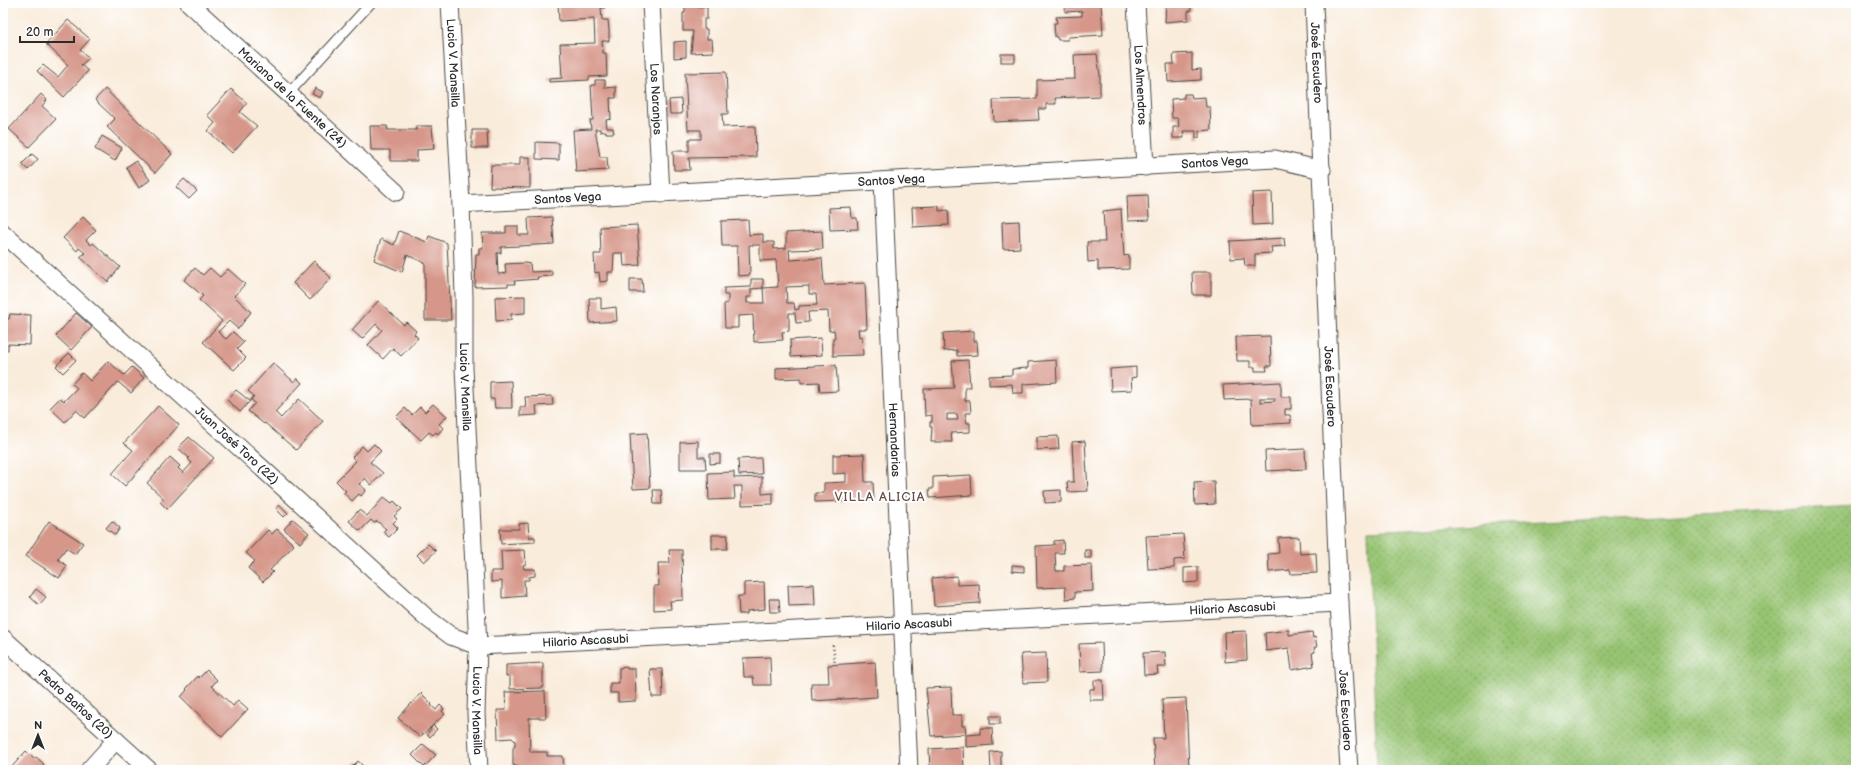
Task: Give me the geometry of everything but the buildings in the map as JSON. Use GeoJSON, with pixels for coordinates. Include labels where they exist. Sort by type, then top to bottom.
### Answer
{"type":"FeatureCollection","features":[{"type":"Feature","properties":{"kind":"street","name":"Mariano de la Fuente (24)"},"geometry":{"type":"LineString","coordinates":[[189,3],[396,192]]}},
{"type":"Feature","properties":{"kind":"street","name":"Lucio V. Mansilla"},"geometry":{"type":"LineString","coordinates":[[450,3],[461,204],[464,296],[464,368],[478,646],[476,713],[479,770]]}},
{"type":"Feature","properties":{"kind":"street","name":"Los Naranjos"},"geometry":{"type":"LineString","coordinates":[[651,3],[661,194]]}},
{"type":"Feature","properties":{"kind":"street","name":"Los Almendros"},"geometry":{"type":"LineString","coordinates":[[1136,3],[1145,166]]}},
{"type":"Feature","properties":{"kind":"street","name":"José Escudero"},"geometry":{"type":"LineString","coordinates":[[1314,3],[1339,603],[1349,770]]}},
{"type":"Feature","properties":{"kind":"street","name":"Santos Vega"},"geometry":{"type":"LineString","coordinates":[[461,204],[1275,159],[1322,170]]}},
{"type":"Feature","properties":{"kind":"street","name":"Hernandarias"},"geometry":{"type":"LineString","coordinates":[[883,181],[909,770]]}},
{"type":"Feature","properties":{"kind":"street","name":"Juan José Toro (22)"},"geometry":{"type":"LineString","coordinates":[[3,233],[427,618],[451,636],[478,646]]}},
{"type":"Feature","properties":{"kind":"street","name":"Hilario Ascasubi"},"geometry":{"type":"LineString","coordinates":[[478,646],[1339,603]]}},
{"type":"Feature","properties":{"kind":"street","name":"Pedro Baños (20)"},"geometry":{"type":"LineString","coordinates":[[3,638],[149,770]]}},
{"type":"Feature","properties":{"kind":"street"},"geometry":{"type":"LineString","coordinates":[[89,770],[116,740]]}},
{"type":"Feature","properties":{"kind":"lane"},"geometry":{"type":"LineString","coordinates":[[288,94],[371,3]]}},
{"type":"Feature","properties":{"kind":"green space"},"geometry":{"type":"Polygon","coordinates":[[[1856,506],[1856,770],[1377,770],[1368,531],[1856,506]]]}},
{"type":"Feature","properties":{"kind":"district","name":"VILLA ALICIA"},"geometry":{"type":"Point","coordinates":[880,496]}}]}
